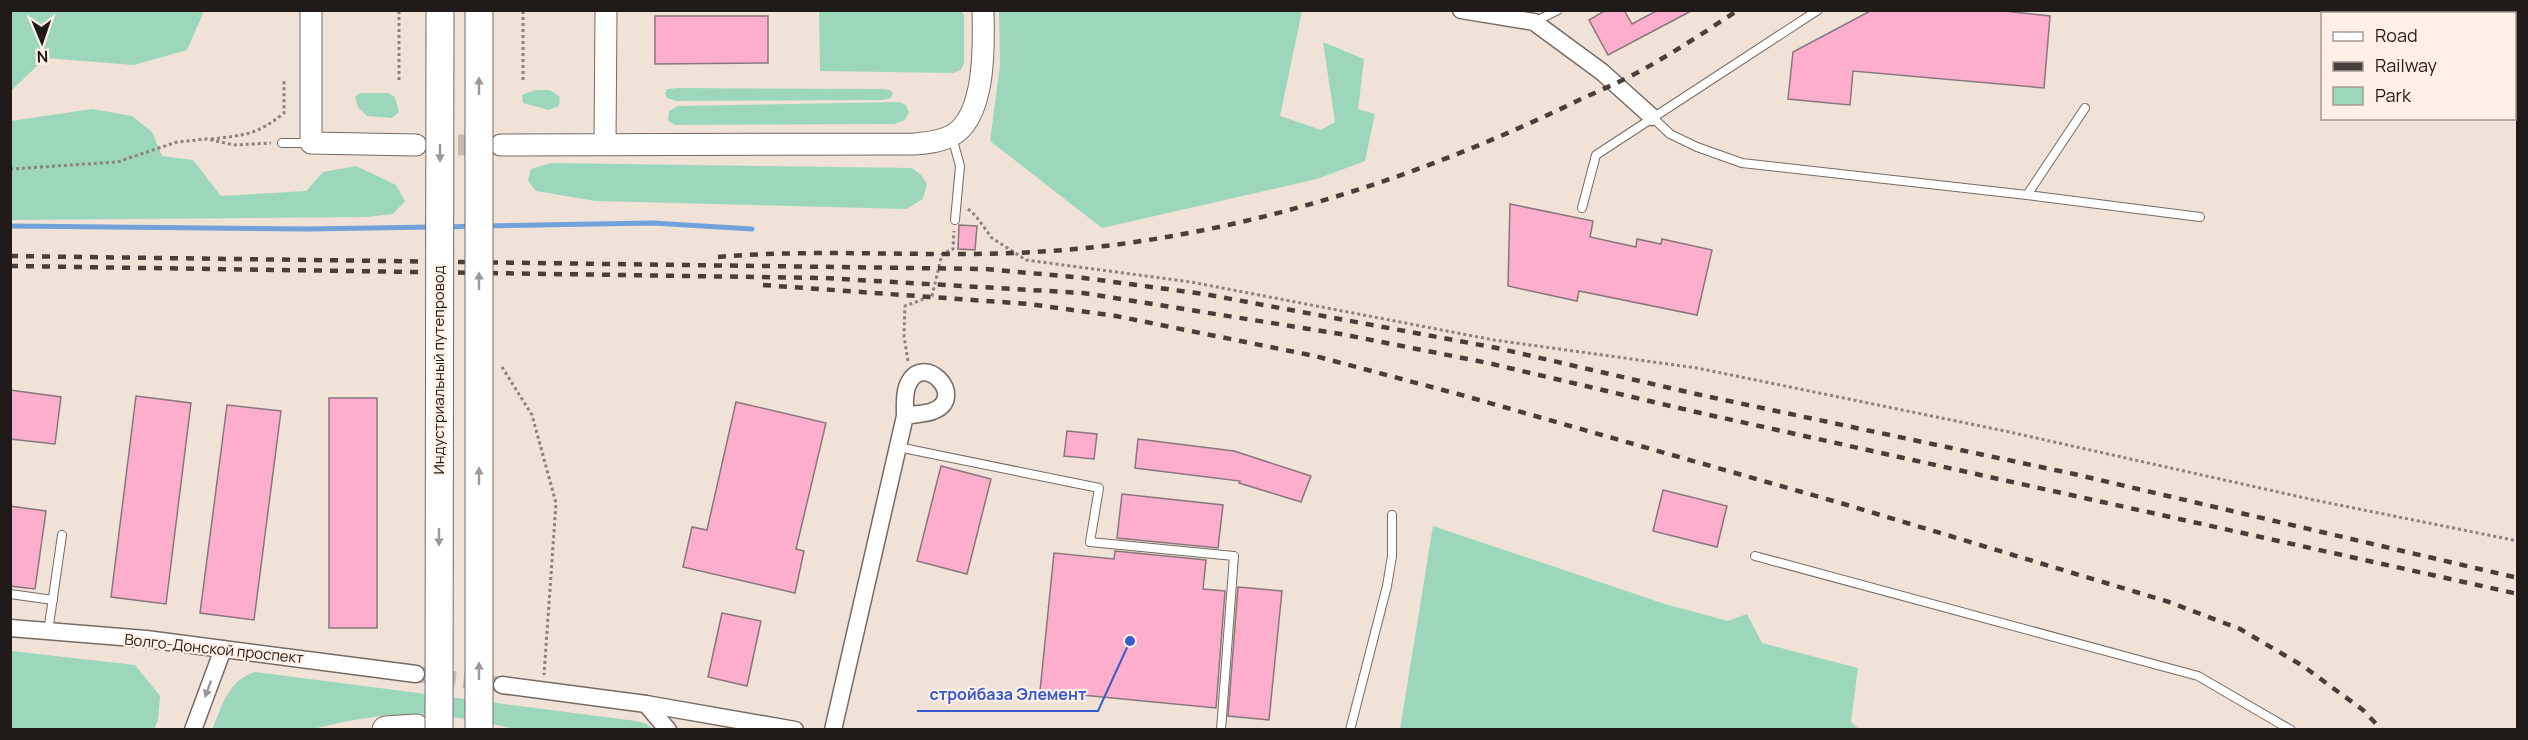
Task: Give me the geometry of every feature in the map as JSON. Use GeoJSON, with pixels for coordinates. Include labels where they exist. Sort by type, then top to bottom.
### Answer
{"type":"FeatureCollection","features":[{"type":"Feature","properties":{"kind":"main road","name":"Индустриальный путепровод"},"geometry":{"type":"LineString","coordinates":[[428,729],[440,10]]}},
{"type":"Feature","properties":{"kind":"main road"},"geometry":{"type":"LineString","coordinates":[[479,10],[479,729]]}},
{"type":"Feature","properties":{"kind":"main road"},"geometry":{"type":"LineString","coordinates":[[386,729],[428,729]]}},
{"type":"Feature","properties":{"kind":"street"},"geometry":{"type":"LineString","coordinates":[[311,10],[311,143],[416,145]]}},
{"type":"Feature","properties":{"kind":"street"},"geometry":{"type":"LineString","coordinates":[[605,144],[606,10]]}},
{"type":"Feature","properties":{"kind":"street"},"geometry":{"type":"LineString","coordinates":[[501,145],[914,144],[934,142],[951,136],[964,126],[974,107],[984,44],[983,10]]}},
{"type":"Feature","properties":{"kind":"street"},"geometry":{"type":"LineString","coordinates":[[1461,10],[1534,22],[1602,72],[1652,117]]}},
{"type":"Feature","properties":{"kind":"street"},"geometry":{"type":"LineString","coordinates":[[832,729],[905,416],[906,389],[911,378],[922,373],[934,374],[943,381],[946,393],[943,404],[933,411],[905,416]]}},
{"type":"Feature","properties":{"kind":"street","name":"Волго-Донской проспект"},"geometry":{"type":"LineString","coordinates":[[10,628],[146,639],[416,674]]}},
{"type":"Feature","properties":{"kind":"street"},"geometry":{"type":"LineString","coordinates":[[193,729],[223,649]]}},
{"type":"Feature","properties":{"kind":"street"},"geometry":{"type":"LineString","coordinates":[[502,685],[646,704],[795,729]]}},
{"type":"Feature","properties":{"kind":"street"},"geometry":{"type":"LineString","coordinates":[[646,704],[668,729]]}},
{"type":"Feature","properties":{"kind":"street"},"geometry":{"type":"LineString","coordinates":[[714,729],[734,720]]}},
{"type":"Feature","properties":{"kind":"lane"},"geometry":{"type":"LineString","coordinates":[[1534,22],[1558,10]]}},
{"type":"Feature","properties":{"kind":"lane"},"geometry":{"type":"LineString","coordinates":[[1581,208],[1596,155],[1818,10]]}},
{"type":"Feature","properties":{"kind":"lane"},"geometry":{"type":"LineString","coordinates":[[2026,195],[2085,108]]}},
{"type":"Feature","properties":{"kind":"lane"},"geometry":{"type":"LineString","coordinates":[[1652,117],[1670,134],[1697,147],[1742,163],[2200,217]]}},
{"type":"Feature","properties":{"kind":"lane"},"geometry":{"type":"LineString","coordinates":[[951,136],[960,166],[955,220]]}},
{"type":"Feature","properties":{"kind":"lane"},"geometry":{"type":"LineString","coordinates":[[282,143],[311,143]]}},
{"type":"Feature","properties":{"kind":"lane"},"geometry":{"type":"LineString","coordinates":[[898,447],[1099,488],[1090,542],[1234,556],[1221,729]]}},
{"type":"Feature","properties":{"kind":"lane"},"geometry":{"type":"LineString","coordinates":[[1350,729],[1387,586],[1392,556],[1392,515]]}},
{"type":"Feature","properties":{"kind":"lane"},"geometry":{"type":"LineString","coordinates":[[48,632],[62,535]]}},
{"type":"Feature","properties":{"kind":"lane"},"geometry":{"type":"LineString","coordinates":[[1755,555],[2198,676],[2291,729]]}},
{"type":"Feature","properties":{"kind":"lane"},"geometry":{"type":"LineString","coordinates":[[10,594],[53,600]]}},
{"type":"Feature","properties":{"kind":"path"},"geometry":{"type":"LineString","coordinates":[[399,10],[399,80]]}},
{"type":"Feature","properties":{"kind":"path"},"geometry":{"type":"LineString","coordinates":[[523,10],[523,80]]}},
{"type":"Feature","properties":{"kind":"path"},"geometry":{"type":"LineString","coordinates":[[10,169],[117,162],[177,142],[241,135],[266,128],[284,113],[284,81]]}},
{"type":"Feature","properties":{"kind":"path"},"geometry":{"type":"LineString","coordinates":[[207,140],[234,145],[282,143]]}},
{"type":"Feature","properties":{"kind":"path"},"geometry":{"type":"LineString","coordinates":[[956,200],[975,215],[992,238],[1026,260],[1191,282],[1494,340],[1697,368],[2005,430],[2314,500],[2517,541]]}},
{"type":"Feature","properties":{"kind":"path"},"geometry":{"type":"LineString","coordinates":[[911,378],[904,336],[904,306],[932,296],[942,254],[953,249],[955,220]]}},
{"type":"Feature","properties":{"kind":"path"},"geometry":{"type":"LineString","coordinates":[[499,363],[532,415],[556,503],[543,690]]}},
{"type":"Feature","properties":{"kind":"green space"},"geometry":{"type":"Polygon","coordinates":[[[10,11],[204,11],[187,50],[134,65],[45,58],[11,91],[10,11]]]}},
{"type":"Feature","properties":{"kind":"green space"},"geometry":{"type":"Polygon","coordinates":[[[819,11],[961,11],[964,15],[964,63],[961,70],[953,73],[820,71],[819,11]]]}},
{"type":"Feature","properties":{"kind":"green space"},"geometry":{"type":"Polygon","coordinates":[[[999,11],[1302,11],[1280,116],[1321,130],[1335,122],[1323,42],[1364,59],[1358,109],[1375,114],[1365,161],[1317,179],[1102,228],[990,141],[1000,65],[999,11]]]}},
{"type":"Feature","properties":{"kind":"green space"},"geometry":{"type":"Polygon","coordinates":[[[667,89],[881,89],[891,90],[893,94],[891,98],[881,100],[676,101],[667,98],[665,93],[667,89]]]}},
{"type":"Feature","properties":{"kind":"green space"},"geometry":{"type":"Polygon","coordinates":[[[535,90],[550,90],[560,97],[559,106],[549,110],[523,103],[522,95],[535,90]]]}},
{"type":"Feature","properties":{"kind":"green space"},"geometry":{"type":"Polygon","coordinates":[[[360,93],[388,93],[395,97],[399,112],[392,118],[367,116],[358,107],[355,97],[360,93]]]}},
{"type":"Feature","properties":{"kind":"green space"},"geometry":{"type":"Polygon","coordinates":[[[899,102],[906,105],[909,112],[905,120],[894,124],[675,125],[668,121],[669,111],[678,106],[899,102]]]}},
{"type":"Feature","properties":{"kind":"green space"},"geometry":{"type":"Polygon","coordinates":[[[92,109],[132,116],[152,132],[162,156],[193,160],[221,196],[306,191],[323,172],[356,166],[396,185],[405,201],[393,214],[367,217],[11,220],[11,121],[92,109]]]}},
{"type":"Feature","properties":{"kind":"green space"},"geometry":{"type":"Polygon","coordinates":[[[551,163],[912,168],[927,184],[923,199],[906,209],[595,201],[536,191],[528,181],[531,169],[551,163]]]}},
{"type":"Feature","properties":{"kind":"green space"},"geometry":{"type":"Polygon","coordinates":[[[1433,526],[1665,604],[1728,621],[1747,614],[1762,643],[1858,668],[1851,722],[1859,729],[1400,729],[1433,526]]]}},
{"type":"Feature","properties":{"kind":"green space"},"geometry":{"type":"Polygon","coordinates":[[[11,651],[135,665],[160,696],[158,721],[154,729],[11,729],[11,651]]]}},
{"type":"Feature","properties":{"kind":"green space"},"geometry":{"type":"Polygon","coordinates":[[[255,672],[636,721],[647,724],[653,729],[516,729],[468,719],[426,715],[387,715],[312,729],[212,730],[232,688],[238,681],[255,672]]]}},
{"type":"Feature","properties":{"kind":"building"},"geometry":{"type":"Polygon","coordinates":[[[1606,10],[1624,10],[1632,24],[1658,10],[1693,10],[1608,55],[1589,20],[1606,10]]]}},
{"type":"Feature","properties":{"kind":"building"},"geometry":{"type":"Polygon","coordinates":[[[1872,10],[1994,10],[2050,16],[2044,88],[1853,71],[1850,105],[1788,99],[1793,52],[1872,10]]]}},
{"type":"Feature","properties":{"kind":"building"},"geometry":{"type":"Polygon","coordinates":[[[655,16],[768,16],[768,63],[655,64],[655,16]]]}},
{"type":"Feature","properties":{"kind":"building"},"geometry":{"type":"Polygon","coordinates":[[[1510,204],[1593,221],[1590,237],[1636,247],[1637,239],[1661,244],[1662,239],[1712,250],[1697,315],[1579,291],[1577,301],[1508,286],[1510,204]]]}},
{"type":"Feature","properties":{"kind":"building"},"geometry":{"type":"Polygon","coordinates":[[[959,225],[977,226],[975,250],[958,249],[959,225]]]}},
{"type":"Feature","properties":{"kind":"building"},"geometry":{"type":"Polygon","coordinates":[[[10,390],[61,397],[55,444],[10,439],[10,390]]]}},
{"type":"Feature","properties":{"kind":"building"},"geometry":{"type":"Polygon","coordinates":[[[136,396],[191,403],[166,604],[111,597],[136,396]]]}},
{"type":"Feature","properties":{"kind":"building"},"geometry":{"type":"Polygon","coordinates":[[[329,398],[377,398],[377,628],[329,628],[329,398]]]}},
{"type":"Feature","properties":{"kind":"building"},"geometry":{"type":"Polygon","coordinates":[[[736,402],[826,423],[796,549],[804,551],[795,593],[683,567],[692,527],[707,530],[736,402]]]}},
{"type":"Feature","properties":{"kind":"building"},"geometry":{"type":"Polygon","coordinates":[[[227,405],[281,411],[254,620],[200,613],[227,405]]]}},
{"type":"Feature","properties":{"kind":"building"},"geometry":{"type":"Polygon","coordinates":[[[1067,431],[1097,434],[1094,459],[1064,456],[1067,431]]]}},
{"type":"Feature","properties":{"kind":"building"},"geometry":{"type":"Polygon","coordinates":[[[1138,439],[1234,451],[1311,476],[1301,502],[1239,483],[1240,481],[1135,468],[1138,439]]]}},
{"type":"Feature","properties":{"kind":"building"},"geometry":{"type":"Polygon","coordinates":[[[941,466],[991,479],[967,574],[917,561],[941,466]]]}},
{"type":"Feature","properties":{"kind":"building"},"geometry":{"type":"Polygon","coordinates":[[[1663,490],[1727,506],[1717,547],[1653,531],[1663,490]]]}},
{"type":"Feature","properties":{"kind":"building"},"geometry":{"type":"Polygon","coordinates":[[[1122,494],[1223,505],[1218,548],[1117,538],[1122,494]]]}},
{"type":"Feature","properties":{"kind":"building"},"geometry":{"type":"Polygon","coordinates":[[[10,506],[46,511],[35,589],[10,586],[10,506]]]}},
{"type":"Feature","properties":{"kind":"building"},"geometry":{"type":"Polygon","coordinates":[[[1115,551],[1206,560],[1203,589],[1225,591],[1216,708],[1040,691],[1054,553],[1114,559],[1115,551]]]}},
{"type":"Feature","properties":{"kind":"building"},"geometry":{"type":"Polygon","coordinates":[[[1238,587],[1282,591],[1269,720],[1228,716],[1238,587]]]}},
{"type":"Feature","properties":{"kind":"building"},"geometry":{"type":"Polygon","coordinates":[[[722,613],[761,621],[747,686],[708,677],[722,613]]]}},
{"type":"Feature","properties":{"kind":"waterway"},"geometry":{"type":"LineString","coordinates":[[487,226],[653,223],[752,229]]}},
{"type":"Feature","properties":{"kind":"waterway"},"geometry":{"type":"LineString","coordinates":[[10,226],[307,229],[433,227]]}},
{"type":"Feature","properties":{"kind":"waterway"},"geometry":{"type":"LineString","coordinates":[[448,227],[472,226]]}},
{"type":"Feature","properties":{"kind":"tunnel"},"geometry":{"type":"LineString","coordinates":[[427,145],[495,145]]}},
{"type":"Feature","properties":{"kind":"tunnel"},"geometry":{"type":"LineString","coordinates":[[416,674],[502,685]]}},
{"type":"Feature","properties":{"kind":"railway"},"geometry":{"type":"LineString","coordinates":[[718,257],[797,253],[995,254],[1035,252],[1105,246],[1175,236],[1245,221],[1314,203],[1383,181],[1515,130],[1637,73],[1738,10]]}},
{"type":"Feature","properties":{"kind":"railway"},"geometry":{"type":"LineString","coordinates":[[10,256],[986,269],[1084,278],[1204,294],[1497,348],[1696,394],[2074,474],[2518,578]]}},
{"type":"Feature","properties":{"kind":"railway"},"geometry":{"type":"LineString","coordinates":[[10,266],[824,278],[1083,293],[1341,334],[1488,363],[1696,412],[2518,594]]}},
{"type":"Feature","properties":{"kind":"railway"},"geometry":{"type":"LineString","coordinates":[[763,285],[1029,304],[1116,316],[1315,356],[1458,394],[1844,504],[2169,602],[2240,629],[2303,666],[2363,710],[2382,730]]}},
{"type":"Feature","properties":{"kind":"place","name":"стройбаза Элемент"},"geometry":{"type":"Point","coordinates":[1130,641]}}]}
